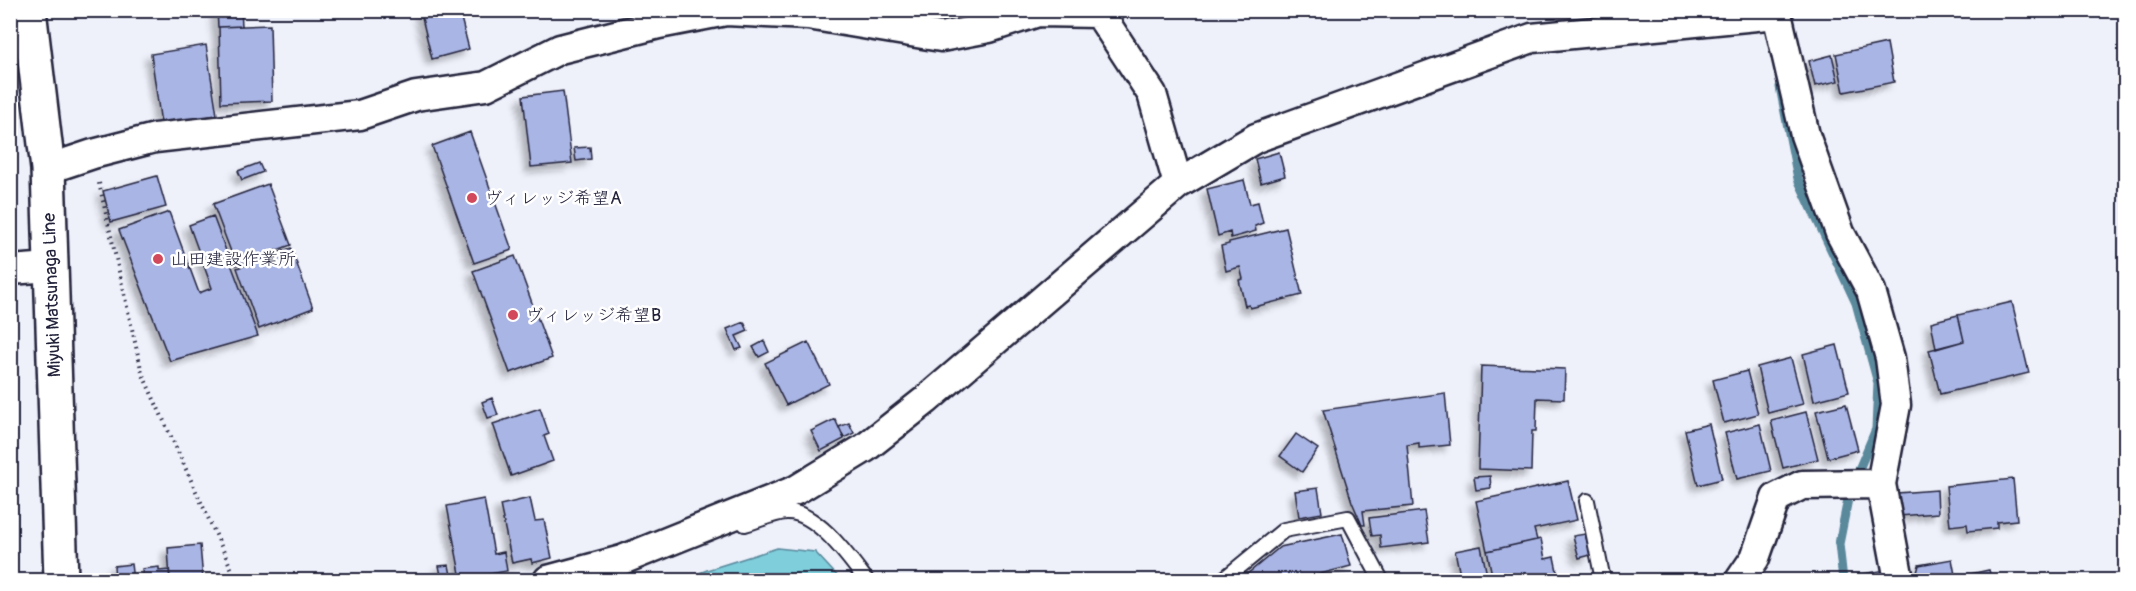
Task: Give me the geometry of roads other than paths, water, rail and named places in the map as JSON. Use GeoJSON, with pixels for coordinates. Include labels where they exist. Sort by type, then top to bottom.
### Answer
{"type":"FeatureCollection","features":[{"type":"Feature","properties":{"kind":"main road","name":"Miyuki Matsunaga Line"},"geometry":{"type":"LineString","coordinates":[[29,10],[48,169],[61,580]]}},
{"type":"Feature","properties":{"kind":"street"},"geometry":{"type":"LineString","coordinates":[[48,169],[93,154],[155,138],[360,115],[416,96],[486,86],[560,49],[659,24],[726,11],[808,15],[941,37],[989,28],[1038,12],[1099,13],[1152,94],[1178,184]]}},
{"type":"Feature","properties":{"kind":"street"},"geometry":{"type":"LineString","coordinates":[[548,580],[622,560],[796,490],[865,448],[926,400],[1178,184],[1256,138],[1532,38],[1776,12],[1805,135],[1840,233],[1871,291],[1890,358],[1896,405],[1881,484],[1899,580]]}},
{"type":"Feature","properties":{"kind":"street"},"geometry":{"type":"LineString","coordinates":[[10,270],[51,267]]}},
{"type":"Feature","properties":{"kind":"street"},"geometry":{"type":"LineString","coordinates":[[1740,580],[1755,558],[1776,498],[1802,485],[1881,484]]}},
{"type":"Feature","properties":{"kind":"lane"},"geometry":{"type":"LineString","coordinates":[[1587,501],[1603,580]]}},
{"type":"Feature","properties":{"kind":"lane"},"geometry":{"type":"LineString","coordinates":[[622,560],[787,512],[810,519],[817,525],[837,543],[866,580]]}},
{"type":"Feature","properties":{"kind":"lane"},"geometry":{"type":"LineString","coordinates":[[1223,580],[1284,530],[1348,518],[1381,580]]}},
{"type":"Feature","properties":{"kind":"water"},"geometry":{"type":"Polygon","coordinates":[[[777,548],[815,552],[841,580],[682,580],[707,570],[777,548]]]}},
{"type":"Feature","properties":{"kind":"waterway"},"geometry":{"type":"LineString","coordinates":[[1780,87],[1798,179],[1856,303],[1878,383],[1876,429],[1857,474]]}},
{"type":"Feature","properties":{"kind":"waterway"},"geometry":{"type":"LineString","coordinates":[[1843,580],[1839,544],[1849,494]]}},
{"type":"Feature","properties":{"kind":"place","name":"ヴィレッジ希望A"},"geometry":{"type":"Point","coordinates":[472,198]}},
{"type":"Feature","properties":{"kind":"place","name":"山田建設作業所"},"geometry":{"type":"Point","coordinates":[158,259]}},
{"type":"Feature","properties":{"kind":"place","name":"ヴィレッジ希望B"},"geometry":{"type":"Point","coordinates":[513,315]}}]}
